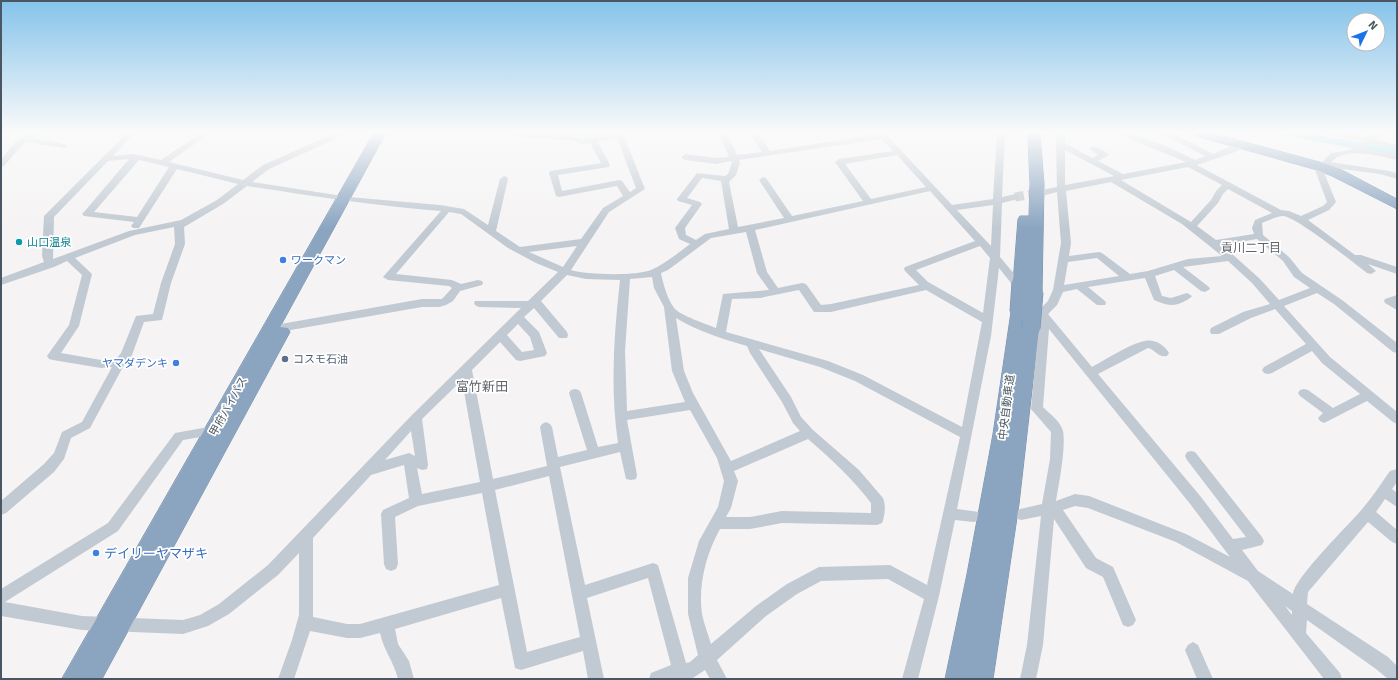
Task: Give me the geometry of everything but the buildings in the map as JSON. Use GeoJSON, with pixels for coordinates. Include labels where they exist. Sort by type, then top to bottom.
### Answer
{"type":"FeatureCollection","features":[{"type":"Feature","properties":{"kind":"highway","name":"甲府バイパス"},"geometry":{"type":"LineString","coordinates":[[74,679],[112,625],[285,328],[364,165]]}},
{"type":"Feature","properties":{"kind":"highway","name":"甲府バイパス"},"geometry":{"type":"LineString","coordinates":[[90,679],[112,625],[214,432],[348,198],[369,165]]}},
{"type":"Feature","properties":{"kind":"highway","name":"中央自動車道"},"geometry":{"type":"LineString","coordinates":[[980,679],[1001,562],[1034,318],[1027,287],[1026,165]]}},
{"type":"Feature","properties":{"kind":"highway","name":"中央自動車道"},"geometry":{"type":"LineString","coordinates":[[1027,287],[1037,184],[1036,165]]}},
{"type":"Feature","properties":{"kind":"highway"},"geometry":{"type":"LineString","coordinates":[[1319,165],[1397,205]]}},
{"type":"Feature","properties":{"kind":"highway","name":"中央自動車道"},"geometry":{"type":"LineString","coordinates":[[957,679],[978,574],[1003,434],[1034,318]]}},
{"type":"Feature","properties":{"kind":"street"},"geometry":{"type":"LineString","coordinates":[[50,265],[47,256],[50,216],[99,165]]}},
{"type":"Feature","properties":{"kind":"street"},"geometry":{"type":"LineString","coordinates":[[130,165],[87,214],[140,220]]}},
{"type":"Feature","properties":{"kind":"street"},"geometry":{"type":"LineString","coordinates":[[132,233],[175,165],[244,183],[348,198],[464,212],[519,250],[539,261],[565,271],[586,276],[625,277],[656,272],[670,265],[708,236],[790,220],[933,188]]}},
{"type":"Feature","properties":{"kind":"street"},"geometry":{"type":"LineString","coordinates":[[1,509],[49,468],[60,455],[66,435],[86,424],[120,362],[126,355],[140,319],[158,317],[166,283],[180,244],[179,226],[220,202],[271,165]]}},
{"type":"Feature","properties":{"kind":"street"},"geometry":{"type":"LineString","coordinates":[[606,165],[554,173],[559,194],[619,183],[628,196]]}},
{"type":"Feature","properties":{"kind":"street"},"geometry":{"type":"LineString","coordinates":[[1,609],[82,623],[183,627],[203,621],[224,609],[273,570],[367,472],[416,418],[565,271],[606,210],[641,189],[633,165]]}},
{"type":"Feature","properties":{"kind":"street"},"geometry":{"type":"LineString","coordinates":[[734,231],[725,181],[732,175],[735,165]]}},
{"type":"Feature","properties":{"kind":"street"},"geometry":{"type":"LineString","coordinates":[[841,165],[869,202]]}},
{"type":"Feature","properties":{"kind":"street"},"geometry":{"type":"LineString","coordinates":[[911,165],[995,257],[1034,318],[1091,373],[1196,501],[1298,635],[1334,679]]}},
{"type":"Feature","properties":{"kind":"street"},"geometry":{"type":"LineString","coordinates":[[910,679],[932,596],[975,395],[988,320],[995,257],[1000,165]]}},
{"type":"Feature","properties":{"kind":"street"},"geometry":{"type":"LineString","coordinates":[[1034,318],[1053,303],[1058,289],[1066,243],[1060,165]]}},
{"type":"Feature","properties":{"kind":"street"},"geometry":{"type":"LineString","coordinates":[[1097,165],[1214,243],[1256,281],[1326,360],[1397,419]]}},
{"type":"Feature","properties":{"kind":"street"},"geometry":{"type":"LineString","coordinates":[[1045,192],[1187,165]]}},
{"type":"Feature","properties":{"kind":"street"},"geometry":{"type":"LineString","coordinates":[[1192,165],[1279,213],[1301,220],[1371,271]]}},
{"type":"Feature","properties":{"kind":"street"},"geometry":{"type":"LineString","coordinates":[[1301,220],[1326,208],[1332,202],[1319,170],[1324,166],[1385,172],[1397,176]]}},
{"type":"Feature","properties":{"kind":"street"},"geometry":{"type":"LineString","coordinates":[[697,244],[682,237],[680,228],[697,204],[681,199],[700,175],[727,179]]}},
{"type":"Feature","properties":{"kind":"street"},"geometry":{"type":"LineString","coordinates":[[491,231],[504,179]]}},
{"type":"Feature","properties":{"kind":"street"},"geometry":{"type":"LineString","coordinates":[[763,180],[790,220]]}},
{"type":"Feature","properties":{"kind":"street"},"geometry":{"type":"LineString","coordinates":[[1191,227],[1215,201],[1219,193],[1227,185]]}},
{"type":"Feature","properties":{"kind":"street"},"geometry":{"type":"LineString","coordinates":[[950,208],[999,201],[1015,197]]}},
{"type":"Feature","properties":{"kind":"street"},"geometry":{"type":"LineString","coordinates":[[447,209],[388,277],[452,283],[459,288]]}},
{"type":"Feature","properties":{"kind":"street"},"geometry":{"type":"LineString","coordinates":[[1279,213],[1258,222],[1257,228],[1259,236],[1286,259],[1298,275],[1338,302],[1397,350]]}},
{"type":"Feature","properties":{"kind":"street"},"geometry":{"type":"LineString","coordinates":[[1,282],[50,265],[132,233],[184,222]]}},
{"type":"Feature","properties":{"kind":"street"},"geometry":{"type":"LineString","coordinates":[[750,228],[762,273],[776,292]]}},
{"type":"Feature","properties":{"kind":"street"},"geometry":{"type":"LineString","coordinates":[[1214,243],[1259,236]]}},
{"type":"Feature","properties":{"kind":"street"},"geometry":{"type":"LineString","coordinates":[[519,250],[585,242]]}},
{"type":"Feature","properties":{"kind":"street"},"geometry":{"type":"LineString","coordinates":[[982,242],[909,269],[927,286],[988,320]]}},
{"type":"Feature","properties":{"kind":"street"},"geometry":{"type":"LineString","coordinates":[[1346,253],[1397,271]]}},
{"type":"Feature","properties":{"kind":"street"},"geometry":{"type":"LineString","coordinates":[[1063,260],[1099,256],[1127,277]]}},
{"type":"Feature","properties":{"kind":"street"},"geometry":{"type":"LineString","coordinates":[[69,257],[87,274],[74,326],[53,356],[101,364],[120,362]]}},
{"type":"Feature","properties":{"kind":"street"},"geometry":{"type":"LineString","coordinates":[[1058,289],[1149,274],[1194,261],[1230,258]]}},
{"type":"Feature","properties":{"kind":"street"},"geometry":{"type":"LineString","coordinates":[[1176,266],[1206,289]]}},
{"type":"Feature","properties":{"kind":"street"},"geometry":{"type":"LineString","coordinates":[[656,272],[660,288],[670,310],[678,371],[694,405],[723,457],[731,481],[724,508],[706,541],[695,578],[695,614],[707,658],[719,679]]}},
{"type":"Feature","properties":{"kind":"street"},"geometry":{"type":"LineString","coordinates":[[1149,274],[1158,298],[1170,302],[1187,296]]}},
{"type":"Feature","properties":{"kind":"street"},"geometry":{"type":"LineString","coordinates":[[625,277],[620,324],[620,399],[625,446],[631,475]]}},
{"type":"Feature","properties":{"kind":"street"},"geometry":{"type":"LineString","coordinates":[[285,328],[422,303],[444,304],[450,300],[456,288],[478,283]]}},
{"type":"Feature","properties":{"kind":"street"},"geometry":{"type":"LineString","coordinates":[[720,334],[727,296],[760,295],[802,286],[818,309],[831,308],[927,286]]}},
{"type":"Feature","properties":{"kind":"street"},"geometry":{"type":"LineString","coordinates":[[1080,286],[1100,303]]}},
{"type":"Feature","properties":{"kind":"street"},"geometry":{"type":"LineString","coordinates":[[1215,331],[1247,315],[1278,306],[1318,289]]}},
{"type":"Feature","properties":{"kind":"street"},"geometry":{"type":"LineString","coordinates":[[1397,298],[1389,301],[1397,306]]}},
{"type":"Feature","properties":{"kind":"street"},"geometry":{"type":"LineString","coordinates":[[480,303],[533,303],[563,335]]}},
{"type":"Feature","properties":{"kind":"street"},"geometry":{"type":"LineString","coordinates":[[670,310],[694,324],[720,334],[824,364],[859,378],[966,435]]}},
{"type":"Feature","properties":{"kind":"street"},"geometry":{"type":"LineString","coordinates":[[500,335],[520,357],[541,353],[535,335],[518,317]]}},
{"type":"Feature","properties":{"kind":"street"},"geometry":{"type":"LineString","coordinates":[[1028,679],[1035,645],[1056,459],[1057,431],[1050,421],[1037,409],[1034,318]]}},
{"type":"Feature","properties":{"kind":"street"},"geometry":{"type":"LineString","coordinates":[[716,523],[750,523],[782,517],[877,519],[878,502],[869,489],[840,459],[797,420],[787,400],[754,350],[752,342]]}},
{"type":"Feature","properties":{"kind":"street"},"geometry":{"type":"LineString","coordinates":[[1091,373],[1119,357],[1147,344],[1156,346],[1164,353]]}},
{"type":"Feature","properties":{"kind":"street"},"geometry":{"type":"LineString","coordinates":[[1268,370],[1312,346]]}},
{"type":"Feature","properties":{"kind":"street"},"geometry":{"type":"LineString","coordinates":[[466,369],[521,662],[588,642]]}},
{"type":"Feature","properties":{"kind":"street"},"geometry":{"type":"LineString","coordinates":[[575,393],[594,453]]}},
{"type":"Feature","properties":{"kind":"street"},"geometry":{"type":"LineString","coordinates":[[1304,393],[1328,416],[1369,395]]}},
{"type":"Feature","properties":{"kind":"street"},"geometry":{"type":"LineString","coordinates":[[622,416],[694,405]]}},
{"type":"Feature","properties":{"kind":"street"},"geometry":{"type":"LineString","coordinates":[[416,418],[422,465]]}},
{"type":"Feature","properties":{"kind":"street"},"geometry":{"type":"LineString","coordinates":[[546,427],[596,679]]}},
{"type":"Feature","properties":{"kind":"street"},"geometry":{"type":"LineString","coordinates":[[1,597],[113,527],[179,436],[214,432]]}},
{"type":"Feature","properties":{"kind":"street"},"geometry":{"type":"LineString","coordinates":[[727,468],[809,432]]}},
{"type":"Feature","properties":{"kind":"street"},"geometry":{"type":"LineString","coordinates":[[392,564],[388,514],[416,501],[488,486],[594,453],[625,446]]}},
{"type":"Feature","properties":{"kind":"street"},"geometry":{"type":"LineString","coordinates":[[1191,456],[1257,541],[1231,546]]}},
{"type":"Feature","properties":{"kind":"street"},"geometry":{"type":"LineString","coordinates":[[367,472],[409,458],[416,501]]}},
{"type":"Feature","properties":{"kind":"street"},"geometry":{"type":"LineString","coordinates":[[1298,635],[1301,590],[1397,474]]}},
{"type":"Feature","properties":{"kind":"street"},"geometry":{"type":"LineString","coordinates":[[1383,490],[1397,502]]}},
{"type":"Feature","properties":{"kind":"street"},"geometry":{"type":"LineString","coordinates":[[1021,514],[1050,508],[1075,500],[1089,502],[1181,538],[1253,576],[1382,663],[1397,676]]}},
{"type":"Feature","properties":{"kind":"street"},"geometry":{"type":"LineString","coordinates":[[1050,508],[1091,563],[1108,572],[1128,620]]}},
{"type":"Feature","properties":{"kind":"street"},"geometry":{"type":"LineString","coordinates":[[1367,512],[1397,538]]}},
{"type":"Feature","properties":{"kind":"street"},"geometry":{"type":"LineString","coordinates":[[950,514],[974,516]]}},
{"type":"Feature","properties":{"kind":"street"},"geometry":{"type":"LineString","coordinates":[[286,679],[300,640],[306,615],[306,536]]}},
{"type":"Feature","properties":{"kind":"street"},"geometry":{"type":"LineString","coordinates":[[579,594],[654,570],[680,670]]}},
{"type":"Feature","properties":{"kind":"street"},"geometry":{"type":"LineString","coordinates":[[657,679],[675,671],[693,670],[761,611],[792,589],[819,574],[890,572],[932,596]]}},
{"type":"Feature","properties":{"kind":"street"},"geometry":{"type":"LineString","coordinates":[[304,623],[347,631],[360,631],[508,590]]}},
{"type":"Feature","properties":{"kind":"street"},"geometry":{"type":"LineString","coordinates":[[386,623],[391,646],[403,667],[406,679]]}},
{"type":"Feature","properties":{"kind":"street"},"geometry":{"type":"LineString","coordinates":[[1193,650],[1205,679]]}},
{"type":"Feature","properties":{"kind":"tunnel"},"geometry":{"type":"LineString","coordinates":[[1015,197],[1044,192]]}},
{"type":"Feature","properties":{"kind":"place","name":"山口温泉"},"geometry":{"type":"Point","coordinates":[19,242]}},
{"type":"Feature","properties":{"kind":"place","name":"ワークマン"},"geometry":{"type":"Point","coordinates":[283,260]}},
{"type":"Feature","properties":{"kind":"place","name":"コスモ石油"},"geometry":{"type":"Point","coordinates":[285,359]}},
{"type":"Feature","properties":{"kind":"place","name":"ヤマダデンキ"},"geometry":{"type":"Point","coordinates":[176,363]}},
{"type":"Feature","properties":{"kind":"place","name":"デイリーヤマザキ"},"geometry":{"type":"Point","coordinates":[96,553]}},
{"type":"Feature","properties":{"kind":"district","name":"貢川二丁目"},"geometry":{"type":"Point","coordinates":[1251,248]}},
{"type":"Feature","properties":{"kind":"district","name":"富竹新田"},"geometry":{"type":"Point","coordinates":[482,386]}}]}
